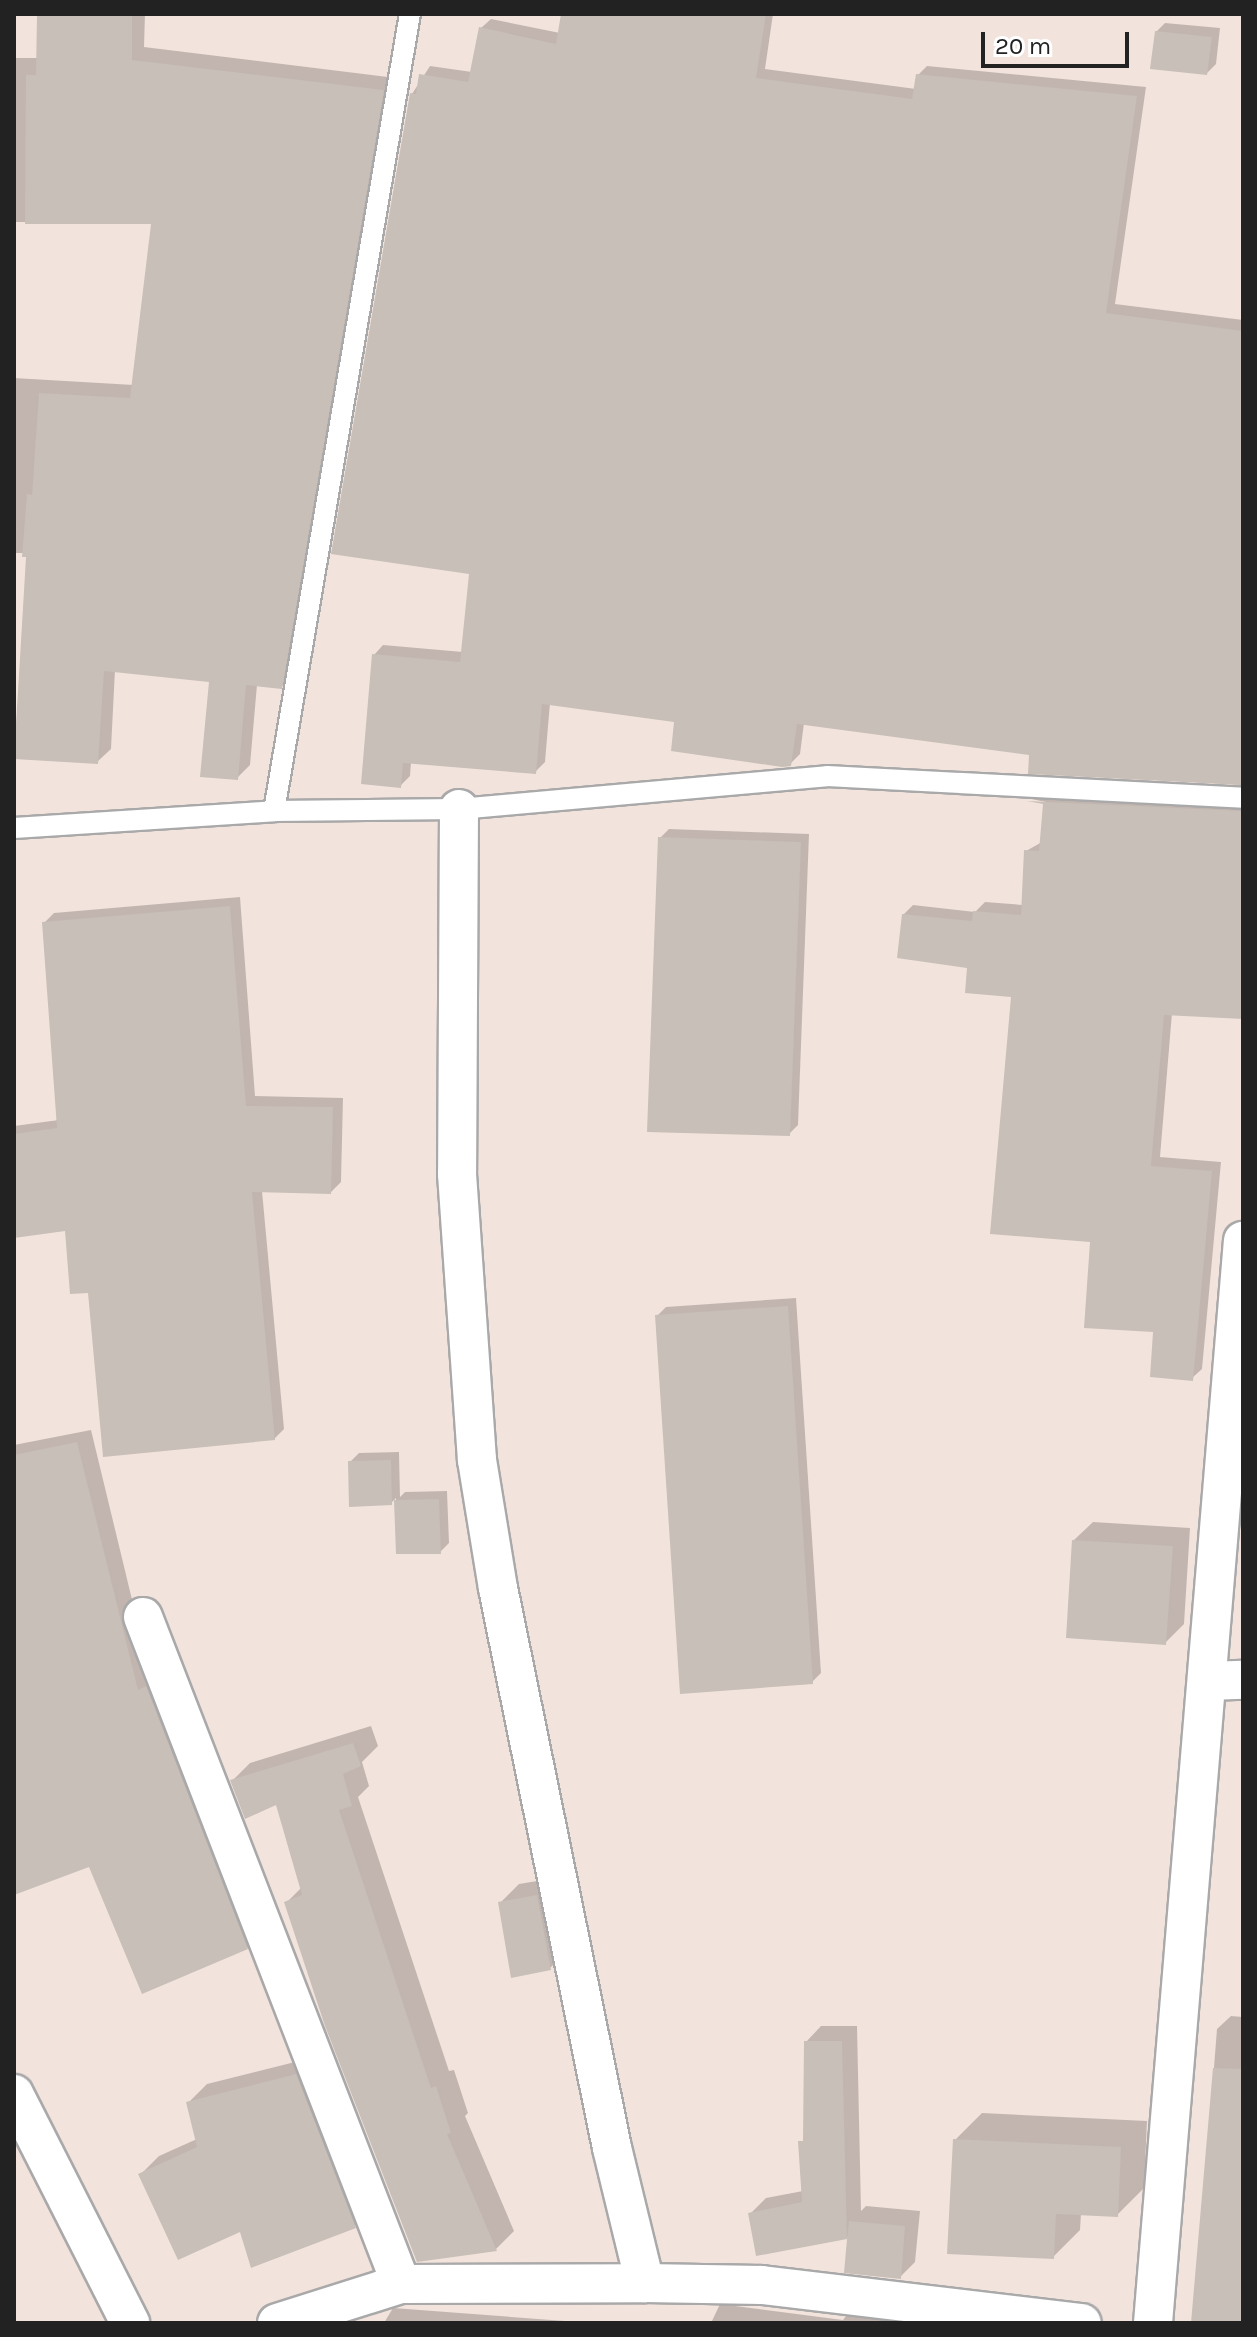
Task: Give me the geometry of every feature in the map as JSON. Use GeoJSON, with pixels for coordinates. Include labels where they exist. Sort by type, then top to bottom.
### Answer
{"type":"FeatureCollection","features":[{"type":"Feature","properties":{"kind":"street"},"geometry":{"type":"LineString","coordinates":[[459,809],[457,1174],[477,1460],[498,1588],[596,2071],[645,2283]]}},
{"type":"Feature","properties":{"kind":"street"},"geometry":{"type":"LineString","coordinates":[[1153,2323],[1225,1681],[1243,1241]]}},
{"type":"Feature","properties":{"kind":"street"},"geometry":{"type":"LineString","coordinates":[[143,1617],[401,2284]]}},
{"type":"Feature","properties":{"kind":"street"},"geometry":{"type":"LineString","coordinates":[[14,2094],[130,2323]]}},
{"type":"Feature","properties":{"kind":"street"},"geometry":{"type":"LineString","coordinates":[[277,2323],[401,2284],[645,2283],[762,2285],[1082,2323]]}},
{"type":"Feature","properties":{"kind":"lane"},"geometry":{"type":"LineString","coordinates":[[274,811],[410,14]]}},
{"type":"Feature","properties":{"kind":"lane"},"geometry":{"type":"LineString","coordinates":[[14,828],[274,811],[459,809],[827,776],[1243,798]]}},
{"type":"Feature","properties":{"kind":"shaded area"},"geometry":{"type":"Polygon","coordinates":[[[14,14],[1243,14],[1243,2323],[14,2323],[14,14]]]}},
{"type":"Feature","properties":{"kind":"building"},"geometry":{"type":"Polygon","coordinates":[[[37,14],[132,14],[132,60],[384,90],[282,689],[246,685],[238,780],[200,777],[209,682],[104,671],[98,764],[14,759],[26,557],[22,557],[27,494],[32,495],[39,393],[130,398],[151,224],[25,224],[26,75],[36,75],[37,14]]]}},
{"type":"Feature","properties":{"kind":"building"},"geometry":{"type":"Polygon","coordinates":[[[561,14],[766,14],[756,78],[912,99],[916,74],[1137,96],[1106,313],[1243,331],[1243,785],[1028,774],[1029,755],[797,724],[791,766],[782,767],[671,751],[674,722],[542,704],[536,774],[403,763],[401,788],[361,784],[372,654],[460,662],[469,574],[331,554],[410,93],[416,94],[419,74],[468,82],[479,27],[556,44],[561,14]]]}},
{"type":"Feature","properties":{"kind":"building"},"geometry":{"type":"Polygon","coordinates":[[[1155,31],[1212,37],[1207,75],[1150,69],[1155,31]]]}},
{"type":"Feature","properties":{"kind":"building"},"geometry":{"type":"Polygon","coordinates":[[[1027,801],[1243,811],[1243,1019],[1164,1015],[1151,1166],[1212,1171],[1193,1381],[1150,1377],[1153,1332],[1084,1328],[1090,1242],[990,1234],[1011,997],[965,993],[967,968],[897,958],[902,914],[972,921],[973,911],[1021,915],[1024,850],[1039,851],[1043,804],[1027,801]]]}},
{"type":"Feature","properties":{"kind":"building"},"geometry":{"type":"Polygon","coordinates":[[[658,837],[801,842],[790,1136],[647,1132],[658,837]]]}},
{"type":"Feature","properties":{"kind":"building"},"geometry":{"type":"Polygon","coordinates":[[[230,906],[246,1106],[333,1107],[331,1194],[252,1192],[275,1440],[103,1457],[88,1293],[70,1294],[65,1231],[14,1238],[14,1134],[57,1128],[42,922],[230,906]]]}},
{"type":"Feature","properties":{"kind":"building"},"geometry":{"type":"Polygon","coordinates":[[[788,1306],[813,1684],[680,1694],[655,1315],[788,1306]]]}},
{"type":"Feature","properties":{"kind":"building"},"geometry":{"type":"Polygon","coordinates":[[[77,1442],[138,1690],[146,1686],[248,1949],[142,1994],[89,1867],[14,1895],[14,1455],[77,1442]]]}},
{"type":"Feature","properties":{"kind":"building"},"geometry":{"type":"Polygon","coordinates":[[[391,1460],[392,1505],[349,1507],[348,1461],[391,1460]]]}},
{"type":"Feature","properties":{"kind":"building"},"geometry":{"type":"Polygon","coordinates":[[[439,1499],[441,1554],[396,1554],[394,1500],[439,1499]]]}},
{"type":"Feature","properties":{"kind":"building"},"geometry":{"type":"Polygon","coordinates":[[[1072,1540],[1173,1546],[1166,1645],[1066,1638],[1072,1540]]]}},
{"type":"Feature","properties":{"kind":"building"},"geometry":{"type":"Polygon","coordinates":[[[353,1743],[361,1766],[343,1774],[352,1806],[339,1810],[431,2088],[436,2086],[451,2133],[447,2134],[497,2251],[417,2262],[325,2026],[284,1902],[302,1895],[276,1805],[245,1819],[230,1780],[353,1743]]]}},
{"type":"Feature","properties":{"kind":"building"},"geometry":{"type":"Polygon","coordinates":[[[537,1895],[551,1970],[511,1978],[498,1902],[537,1895]]]}},
{"type":"Feature","properties":{"kind":"building"},"geometry":{"type":"Polygon","coordinates":[[[804,2041],[842,2041],[847,2239],[756,2256],[748,2213],[802,2202],[798,2141],[803,2141],[804,2041]]]}},
{"type":"Feature","properties":{"kind":"building"},"geometry":{"type":"Polygon","coordinates":[[[1213,2068],[1243,2069],[1243,2323],[1191,2323],[1213,2068]]]}},
{"type":"Feature","properties":{"kind":"building"},"geometry":{"type":"Polygon","coordinates":[[[296,2074],[356,2228],[251,2268],[240,2232],[178,2260],[138,2174],[197,2147],[186,2102],[296,2074]]]}},
{"type":"Feature","properties":{"kind":"building"},"geometry":{"type":"Polygon","coordinates":[[[953,2139],[1121,2147],[1118,2217],[1056,2214],[1054,2259],[947,2254],[953,2139]]]}},
{"type":"Feature","properties":{"kind":"building"},"geometry":{"type":"Polygon","coordinates":[[[849,2221],[905,2226],[901,2279],[844,2273],[849,2221]]]}}]}
